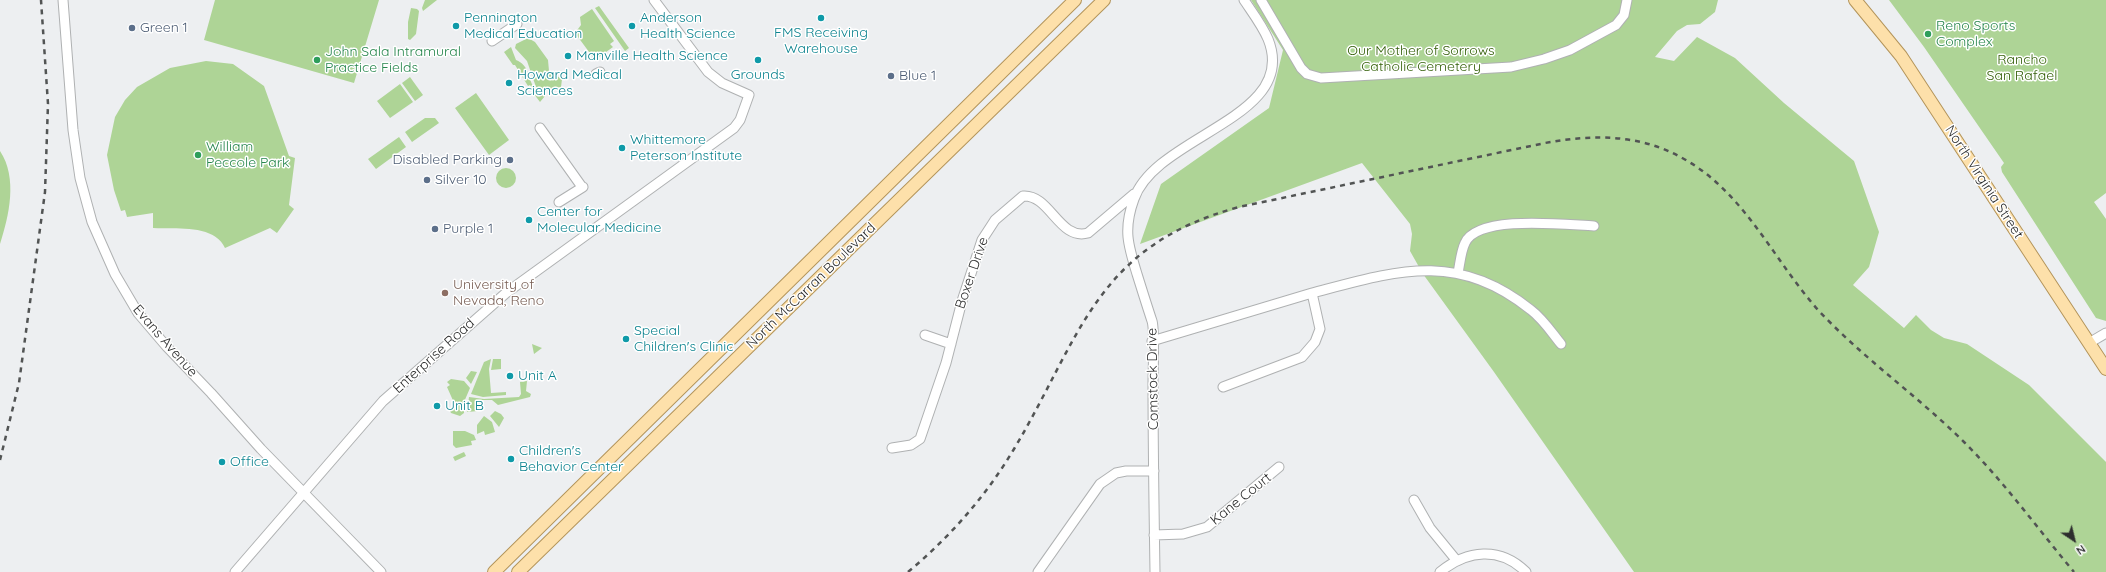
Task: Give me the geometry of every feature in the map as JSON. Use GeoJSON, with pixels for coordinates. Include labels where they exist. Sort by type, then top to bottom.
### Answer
{"type":"FeatureCollection","features":[{"type":"Feature","properties":{"kind":"main road","name":"North McCarran Boulevard"},"geometry":{"type":"LineString","coordinates":[[494,572],[1075,0]]}},
{"type":"Feature","properties":{"kind":"main road","name":"North McCarran Boulevard"},"geometry":{"type":"LineString","coordinates":[[518,572],[1104,0]]}},
{"type":"Feature","properties":{"kind":"main road","name":"North Virginia Street"},"geometry":{"type":"LineString","coordinates":[[1855,0],[1888,38],[1908,67],[2106,369]]}},
{"type":"Feature","properties":{"kind":"street","name":"Evans Avenue"},"geometry":{"type":"LineString","coordinates":[[63,0],[77,163],[88,209],[108,261],[130,301],[156,336],[303,493],[381,572]]}},
{"type":"Feature","properties":{"kind":"street","name":"Enterprise Road"},"geometry":{"type":"LineString","coordinates":[[235,572],[377,406],[493,303],[726,135],[740,120],[748,95],[722,83],[708,72],[654,0]]}},
{"type":"Feature","properties":{"kind":"street","name":"Comstock Drive"},"geometry":{"type":"LineString","coordinates":[[1155,572],[1152,321],[1127,242],[1129,213],[1138,190],[1167,158],[1231,119],[1253,102],[1262,92],[1271,70],[1270,47],[1261,26],[1244,0]]}},
{"type":"Feature","properties":{"kind":"street"},"geometry":{"type":"LineString","coordinates":[[1260,0],[1301,68],[1307,74],[1321,78],[1511,67],[1544,59],[1570,50],[1616,25],[1624,15],[1627,0]]}},
{"type":"Feature","properties":{"kind":"street"},"geometry":{"type":"LineString","coordinates":[[492,41],[517,24]]}},
{"type":"Feature","properties":{"kind":"street"},"geometry":{"type":"LineString","coordinates":[[540,128],[583,187],[558,202]]}},
{"type":"Feature","properties":{"kind":"street","name":"Boxer Drive"},"geometry":{"type":"LineString","coordinates":[[892,448],[911,445],[920,439],[951,344],[964,294],[982,240],[995,220],[1023,196],[1034,196],[1070,230],[1082,235],[1088,233],[1138,190]]}},
{"type":"Feature","properties":{"kind":"street"},"geometry":{"type":"LineString","coordinates":[[1458,273],[1465,242],[1480,229],[1504,224],[1594,226]]}},
{"type":"Feature","properties":{"kind":"street"},"geometry":{"type":"LineString","coordinates":[[1152,341],[1312,293],[1386,274],[1422,270],[1458,273],[1494,285],[1532,311],[1561,344]]}},
{"type":"Feature","properties":{"kind":"street"},"geometry":{"type":"LineString","coordinates":[[1223,387],[1302,357],[1315,342],[1320,329],[1312,293]]}},
{"type":"Feature","properties":{"kind":"street"},"geometry":{"type":"LineString","coordinates":[[2089,343],[2106,333]]}},
{"type":"Feature","properties":{"kind":"street"},"geometry":{"type":"LineString","coordinates":[[925,335],[951,344]]}},
{"type":"Feature","properties":{"kind":"street","name":"Kane Court"},"geometry":{"type":"LineString","coordinates":[[1154,535],[1183,534],[1207,527],[1279,468]]}},
{"type":"Feature","properties":{"kind":"street"},"geometry":{"type":"LineString","coordinates":[[1038,572],[1100,484],[1108,478],[1121,472],[1154,471]]}},
{"type":"Feature","properties":{"kind":"street"},"geometry":{"type":"LineString","coordinates":[[1414,500],[1430,528],[1457,561]]}},
{"type":"Feature","properties":{"kind":"street"},"geometry":{"type":"LineString","coordinates":[[1440,572],[1457,561],[1471,556],[1485,554],[1509,558],[1526,572]]}},
{"type":"Feature","properties":{"kind":"green space","name":"John Sala Intramural Practice Fields"},"geometry":{"type":"Polygon","coordinates":[[[215,0],[379,0],[354,83],[204,40],[215,0]]]}},
{"type":"Feature","properties":{"kind":"green space"},"geometry":{"type":"Polygon","coordinates":[[[425,0],[437,0],[423,11],[422,8],[425,0]]]}},
{"type":"Feature","properties":{"kind":"green space","name":"Our Mother of Sorrows Catholic Cemetery"},"geometry":{"type":"Polygon","coordinates":[[[1251,0],[1718,0],[1715,12],[1700,24],[1687,25],[1677,31],[1655,57],[1674,61],[1697,37],[1735,58],[1784,103],[1854,161],[1879,232],[1869,267],[1853,285],[1904,328],[1916,315],[1931,330],[1944,338],[1967,344],[2029,385],[2106,462],[2106,572],[1634,572],[1494,372],[1423,274],[1410,251],[1412,234],[1410,224],[1362,163],[1140,244],[1161,184],[1269,108],[1283,50],[1251,0]]]}},
{"type":"Feature","properties":{"kind":"green space","name":"Rancho San Rafael"},"geometry":{"type":"Polygon","coordinates":[[[1889,0],[2106,0],[2106,193],[2094,202],[2106,219],[2106,321],[2096,318],[2002,172],[2001,167],[2004,163],[1924,47],[1889,0]]]}},
{"type":"Feature","properties":{"kind":"green space"},"geometry":{"type":"Polygon","coordinates":[[[599,6],[629,48],[625,51],[595,8],[599,6]]]}},
{"type":"Feature","properties":{"kind":"green space"},"geometry":{"type":"Polygon","coordinates":[[[411,8],[419,11],[416,34],[410,40],[408,39],[408,22],[411,8]]]}},
{"type":"Feature","properties":{"kind":"green space"},"geometry":{"type":"Polygon","coordinates":[[[592,9],[614,41],[610,44],[613,47],[595,60],[575,33],[581,25],[580,17],[592,9]]]}},
{"type":"Feature","properties":{"kind":"green space"},"geometry":{"type":"Polygon","coordinates":[[[528,38],[535,42],[548,60],[549,71],[562,79],[561,87],[544,91],[536,87],[527,61],[515,48],[516,44],[528,38]]]}},
{"type":"Feature","properties":{"kind":"green space"},"geometry":{"type":"Polygon","coordinates":[[[511,47],[516,60],[526,68],[534,88],[545,96],[540,102],[531,90],[532,88],[530,85],[528,86],[515,65],[513,65],[504,52],[511,47]]]}},
{"type":"Feature","properties":{"kind":"green space","name":"William Peccole Park"},"geometry":{"type":"Polygon","coordinates":[[[206,61],[233,64],[264,86],[289,156],[295,158],[289,205],[294,209],[277,233],[270,228],[225,248],[220,240],[204,231],[183,228],[153,228],[153,213],[127,217],[125,210],[121,211],[114,190],[107,155],[115,117],[125,100],[137,87],[170,68],[206,61]]]}},
{"type":"Feature","properties":{"kind":"green space"},"geometry":{"type":"Polygon","coordinates":[[[410,77],[423,95],[415,101],[402,83],[410,77]]]}},
{"type":"Feature","properties":{"kind":"green space"},"geometry":{"type":"Polygon","coordinates":[[[400,84],[413,102],[390,118],[377,101],[400,84]]]}},
{"type":"Feature","properties":{"kind":"green space"},"geometry":{"type":"Polygon","coordinates":[[[476,93],[509,140],[489,155],[455,108],[476,93]]]}},
{"type":"Feature","properties":{"kind":"green space"},"geometry":{"type":"Polygon","coordinates":[[[425,118],[435,118],[439,123],[412,142],[405,132],[425,118]]]}},
{"type":"Feature","properties":{"kind":"green space"},"geometry":{"type":"Polygon","coordinates":[[[399,137],[406,147],[376,169],[368,159],[399,137]]]}},
{"type":"Feature","properties":{"kind":"green space"},"geometry":{"type":"Polygon","coordinates":[[[0,151],[6,162],[9,173],[10,197],[9,209],[0,244],[0,151]]]}},
{"type":"Feature","properties":{"kind":"green space"},"geometry":{"type":"Polygon","coordinates":[[[506,168],[513,171],[516,178],[513,185],[506,188],[499,185],[496,178],[499,171],[506,168]]]}},
{"type":"Feature","properties":{"kind":"green space"},"geometry":{"type":"Polygon","coordinates":[[[532,344],[542,348],[534,354],[532,344]]]}},
{"type":"Feature","properties":{"kind":"green space"},"geometry":{"type":"Polygon","coordinates":[[[491,359],[489,369],[491,393],[506,392],[506,395],[483,397],[471,394],[484,362],[491,359]]]}},
{"type":"Feature","properties":{"kind":"green space"},"geometry":{"type":"Polygon","coordinates":[[[493,359],[501,359],[501,369],[491,370],[493,359]]]}},
{"type":"Feature","properties":{"kind":"green space"},"geometry":{"type":"Polygon","coordinates":[[[471,371],[477,372],[471,384],[466,378],[471,371]]]}},
{"type":"Feature","properties":{"kind":"green space"},"geometry":{"type":"Polygon","coordinates":[[[451,379],[464,381],[470,388],[464,402],[464,413],[460,416],[451,413],[449,409],[455,405],[447,387],[450,385],[447,382],[451,379]]]}},
{"type":"Feature","properties":{"kind":"green space"},"geometry":{"type":"Polygon","coordinates":[[[527,381],[526,391],[531,394],[530,397],[498,405],[492,400],[482,400],[478,411],[467,412],[469,397],[484,399],[519,397],[521,394],[520,382],[527,381]]]}},
{"type":"Feature","properties":{"kind":"green space"},"geometry":{"type":"Polygon","coordinates":[[[495,411],[501,414],[504,418],[499,427],[490,416],[495,411]]]}},
{"type":"Feature","properties":{"kind":"green space"},"geometry":{"type":"Polygon","coordinates":[[[484,416],[492,422],[495,432],[485,435],[484,431],[477,434],[477,425],[484,416]]]}},
{"type":"Feature","properties":{"kind":"green space"},"geometry":{"type":"Polygon","coordinates":[[[453,431],[465,431],[474,435],[476,440],[471,441],[472,445],[456,448],[453,445],[453,431]]]}},
{"type":"Feature","properties":{"kind":"green space"},"geometry":{"type":"Polygon","coordinates":[[[464,452],[466,456],[455,461],[453,457],[464,452]]]}},
{"type":"Feature","properties":{"kind":"railway"},"geometry":{"type":"LineString","coordinates":[[0,460],[19,383],[45,192],[48,104],[41,0]]}},
{"type":"Feature","properties":{"kind":"railway"},"geometry":{"type":"LineString","coordinates":[[908,572],[953,530],[992,483],[1014,449],[1077,333],[1098,301],[1122,271],[1153,246],[1191,224],[1239,207],[1545,143],[1581,138],[1616,138],[1651,145],[1684,159],[1705,173],[1742,209],[1803,292],[1819,311],[1836,329],[1947,426],[1980,458],[2008,490],[2074,572]]}},
{"type":"Feature","properties":{"kind":"place","name":"FMS Receiving Warehouse"},"geometry":{"type":"Point","coordinates":[821,18]}},
{"type":"Feature","properties":{"kind":"place","name":"Pennington Medical Education"},"geometry":{"type":"Point","coordinates":[456,26]}},
{"type":"Feature","properties":{"kind":"place","name":"Anderson Health Science"},"geometry":{"type":"Point","coordinates":[632,26]}},
{"type":"Feature","properties":{"kind":"place","name":"Green 1"},"geometry":{"type":"Point","coordinates":[132,28]}},
{"type":"Feature","properties":{"kind":"place","name":"Reno Sports Complex"},"geometry":{"type":"Point","coordinates":[1928,34]}},
{"type":"Feature","properties":{"kind":"place","name":"Manville Health Science"},"geometry":{"type":"Point","coordinates":[568,56]}},
{"type":"Feature","properties":{"kind":"place","name":"John Sala Intramural Practice Fields"},"geometry":{"type":"Point","coordinates":[317,60]}},
{"type":"Feature","properties":{"kind":"place","name":"Grounds"},"geometry":{"type":"Point","coordinates":[758,60]}},
{"type":"Feature","properties":{"kind":"place","name":"Blue 1"},"geometry":{"type":"Point","coordinates":[891,76]}},
{"type":"Feature","properties":{"kind":"place","name":"Howard Medical Sciences"},"geometry":{"type":"Point","coordinates":[509,83]}},
{"type":"Feature","properties":{"kind":"place","name":"Whittemore Peterson Institute"},"geometry":{"type":"Point","coordinates":[622,148]}},
{"type":"Feature","properties":{"kind":"place","name":"William Peccole Park"},"geometry":{"type":"Point","coordinates":[198,155]}},
{"type":"Feature","properties":{"kind":"place","name":"Disabled Parking"},"geometry":{"type":"Point","coordinates":[510,160]}},
{"type":"Feature","properties":{"kind":"place","name":"Silver 10"},"geometry":{"type":"Point","coordinates":[427,180]}},
{"type":"Feature","properties":{"kind":"place","name":"Center for Molecular Medicine"},"geometry":{"type":"Point","coordinates":[529,220]}},
{"type":"Feature","properties":{"kind":"place","name":"Purple 1"},"geometry":{"type":"Point","coordinates":[435,229]}},
{"type":"Feature","properties":{"kind":"place","name":"University of Nevada, Reno"},"geometry":{"type":"Point","coordinates":[445,293]}},
{"type":"Feature","properties":{"kind":"place","name":"Special Children's Clinic"},"geometry":{"type":"Point","coordinates":[626,339]}},
{"type":"Feature","properties":{"kind":"place","name":"Unit A"},"geometry":{"type":"Point","coordinates":[510,376]}},
{"type":"Feature","properties":{"kind":"place","name":"Unit B"},"geometry":{"type":"Point","coordinates":[437,406]}},
{"type":"Feature","properties":{"kind":"place","name":"Children's Behavior Center"},"geometry":{"type":"Point","coordinates":[511,459]}},
{"type":"Feature","properties":{"kind":"place","name":"Office"},"geometry":{"type":"Point","coordinates":[222,462]}}]}
